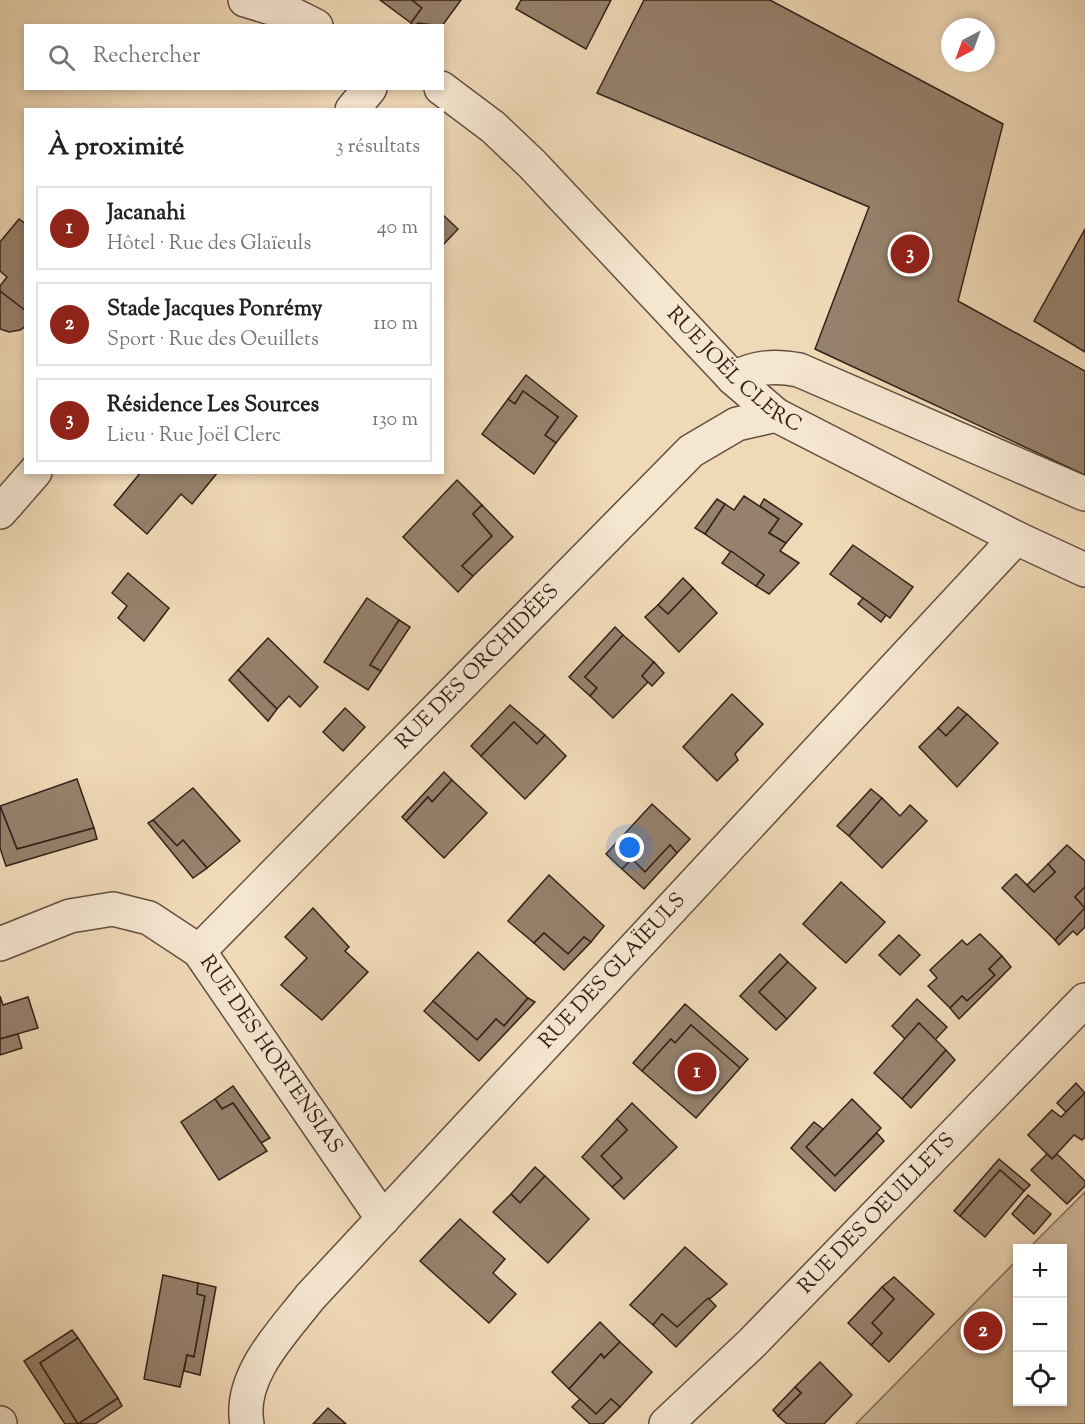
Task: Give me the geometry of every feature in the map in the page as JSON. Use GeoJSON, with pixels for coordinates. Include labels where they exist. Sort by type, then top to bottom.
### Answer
{"type":"FeatureCollection","features":[{"type":"Feature","properties":{"kind":"street"},"geometry":{"type":"LineString","coordinates":[[244,0],[294,15],[312,24]]}},
{"type":"Feature","properties":{"kind":"street"},"geometry":{"type":"LineString","coordinates":[[354,108],[368,90]]}},
{"type":"Feature","properties":{"kind":"street","name":"RUE JOËL CLERC"},"geometry":{"type":"LineString","coordinates":[[444,90],[494,127],[532,164],[732,378],[776,415],[1016,538],[1085,570]]}},
{"type":"Feature","properties":{"kind":"street"},"geometry":{"type":"LineString","coordinates":[[732,378],[753,369],[778,366],[799,370],[1085,494]]}},
{"type":"Feature","properties":{"kind":"street","name":"RUE DES ORCHIDÉES"},"geometry":{"type":"LineString","coordinates":[[199,951],[692,451],[737,424],[776,415]]}},
{"type":"Feature","properties":{"kind":"street"},"geometry":{"type":"LineString","coordinates":[[0,512],[33,474]]}},
{"type":"Feature","properties":{"kind":"street","name":"RUE DES GLAÏEULS"},"geometry":{"type":"LineString","coordinates":[[247,1424],[244,1407],[261,1362],[310,1296],[1016,538]]}},
{"type":"Feature","properties":{"kind":"street","name":"RUE DES HORTENSIAS"},"geometry":{"type":"LineString","coordinates":[[0,944],[70,916],[112,909],[149,918],[199,951],[383,1219]]}},
{"type":"Feature","properties":{"kind":"street","name":"RUE DES OEUILLETS"},"geometry":{"type":"LineString","coordinates":[[666,1424],[752,1342],[1085,1000]]}},
{"type":"Feature","properties":{"kind":"shaded area"},"geometry":{"type":"Polygon","coordinates":[[[1085,1192],[1085,1424],[856,1424],[1013,1264],[1013,1406],[1067,1406],[1067,1244],[1033,1244],[1085,1192]]]}},
{"type":"Feature","properties":{"kind":"building"},"geometry":{"type":"Polygon","coordinates":[[[380,0],[412,0],[422,8],[411,23],[380,0]]]}},
{"type":"Feature","properties":{"kind":"building"},"geometry":{"type":"Polygon","coordinates":[[[412,0],[461,0],[443,24],[412,24],[422,8],[412,0]]]}},
{"type":"Feature","properties":{"kind":"building"},"geometry":{"type":"Polygon","coordinates":[[[521,0],[611,0],[586,49],[516,9],[521,0]]]}},
{"type":"Feature","properties":{"kind":"building"},"geometry":{"type":"Polygon","coordinates":[[[644,0],[770,0],[1003,124],[958,301],[1085,371],[1085,475],[815,349],[869,207],[597,93],[644,0]]]}},
{"type":"Feature","properties":{"kind":"building"},"geometry":{"type":"Polygon","coordinates":[[[444,216],[458,229],[444,244],[444,216]]]}},
{"type":"Feature","properties":{"kind":"building"},"geometry":{"type":"Polygon","coordinates":[[[19,219],[24,223],[24,310],[0,291],[0,286],[7,277],[0,271],[0,242],[19,219]]]}},
{"type":"Feature","properties":{"kind":"building"},"geometry":{"type":"Polygon","coordinates":[[[1085,229],[1085,352],[1034,321],[1085,229]]]}},
{"type":"Feature","properties":{"kind":"building"},"geometry":{"type":"Polygon","coordinates":[[[0,291],[24,309],[24,327],[9,332],[0,329],[0,291]]]}},
{"type":"Feature","properties":{"kind":"building"},"geometry":{"type":"Polygon","coordinates":[[[526,375],[577,416],[556,443],[545,435],[558,417],[523,391],[515,404],[508,399],[526,375]]]}},
{"type":"Feature","properties":{"kind":"building"},"geometry":{"type":"Polygon","coordinates":[[[523,391],[558,417],[545,435],[556,443],[534,474],[482,434],[508,399],[515,404],[523,391]]]}},
{"type":"Feature","properties":{"kind":"building"},"geometry":{"type":"Polygon","coordinates":[[[139,474],[216,474],[192,504],[181,494],[147,534],[114,505],[139,474]]]}},
{"type":"Feature","properties":{"kind":"building"},"geometry":{"type":"Polygon","coordinates":[[[457,480],[482,505],[473,514],[492,536],[462,566],[473,576],[458,592],[403,537],[457,480]]]}},
{"type":"Feature","properties":{"kind":"building"},"geometry":{"type":"Polygon","coordinates":[[[744,496],[779,519],[769,533],[786,543],[780,551],[799,563],[769,594],[756,586],[764,575],[705,534],[725,504],[734,510],[744,496]]]}},
{"type":"Feature","properties":{"kind":"building"},"geometry":{"type":"Polygon","coordinates":[[[717,499],[725,504],[705,534],[695,528],[717,499]]]}},
{"type":"Feature","properties":{"kind":"building"},"geometry":{"type":"Polygon","coordinates":[[[764,499],[802,524],[786,543],[769,533],[779,519],[760,506],[764,499]]]}},
{"type":"Feature","properties":{"kind":"building"},"geometry":{"type":"Polygon","coordinates":[[[482,505],[513,537],[473,576],[462,566],[492,536],[473,514],[482,505]]]}},
{"type":"Feature","properties":{"kind":"building"},"geometry":{"type":"Polygon","coordinates":[[[853,545],[913,587],[890,618],[830,574],[853,545]]]}},
{"type":"Feature","properties":{"kind":"building"},"geometry":{"type":"Polygon","coordinates":[[[731,551],[764,575],[756,586],[722,563],[731,551]]]}},
{"type":"Feature","properties":{"kind":"building"},"geometry":{"type":"Polygon","coordinates":[[[128,573],[169,608],[144,641],[118,618],[127,606],[112,593],[128,573]]]}},
{"type":"Feature","properties":{"kind":"building"},"geometry":{"type":"Polygon","coordinates":[[[683,578],[693,588],[668,614],[658,605],[683,578]]]}},
{"type":"Feature","properties":{"kind":"building"},"geometry":{"type":"Polygon","coordinates":[[[693,588],[717,613],[679,652],[645,617],[658,605],[668,614],[693,588]]]}},
{"type":"Feature","properties":{"kind":"building"},"geometry":{"type":"Polygon","coordinates":[[[367,598],[399,620],[370,665],[381,671],[368,690],[324,662],[367,598]]]}},
{"type":"Feature","properties":{"kind":"building"},"geometry":{"type":"Polygon","coordinates":[[[863,598],[886,615],[881,622],[858,604],[863,598]]]}},
{"type":"Feature","properties":{"kind":"building"},"geometry":{"type":"Polygon","coordinates":[[[399,620],[410,627],[381,671],[370,665],[399,620]]]}},
{"type":"Feature","properties":{"kind":"building"},"geometry":{"type":"Polygon","coordinates":[[[615,627],[623,635],[585,677],[597,688],[590,696],[569,677],[615,627]]]}},
{"type":"Feature","properties":{"kind":"building"},"geometry":{"type":"Polygon","coordinates":[[[623,635],[654,662],[642,676],[648,682],[613,718],[590,696],[597,688],[585,677],[623,635]]]}},
{"type":"Feature","properties":{"kind":"building"},"geometry":{"type":"Polygon","coordinates":[[[268,638],[318,687],[300,707],[289,696],[277,709],[238,670],[268,638]]]}},
{"type":"Feature","properties":{"kind":"building"},"geometry":{"type":"Polygon","coordinates":[[[654,662],[664,673],[652,686],[642,676],[654,662]]]}},
{"type":"Feature","properties":{"kind":"building"},"geometry":{"type":"Polygon","coordinates":[[[238,670],[277,709],[268,721],[229,680],[238,670]]]}},
{"type":"Feature","properties":{"kind":"building"},"geometry":{"type":"Polygon","coordinates":[[[732,694],[763,724],[735,754],[738,760],[717,781],[683,747],[732,694]]]}},
{"type":"Feature","properties":{"kind":"building"},"geometry":{"type":"Polygon","coordinates":[[[510,705],[545,735],[537,744],[514,722],[481,756],[471,746],[510,705]]]}},
{"type":"Feature","properties":{"kind":"building"},"geometry":{"type":"Polygon","coordinates":[[[958,707],[967,714],[946,736],[938,728],[958,707]]]}},
{"type":"Feature","properties":{"kind":"building"},"geometry":{"type":"Polygon","coordinates":[[[345,708],[365,727],[343,751],[323,732],[345,708]]]}},
{"type":"Feature","properties":{"kind":"building"},"geometry":{"type":"Polygon","coordinates":[[[967,714],[998,743],[957,787],[919,747],[938,728],[946,736],[967,714]]]}},
{"type":"Feature","properties":{"kind":"building"},"geometry":{"type":"Polygon","coordinates":[[[514,722],[537,744],[545,735],[566,756],[525,799],[481,756],[514,722]]]}},
{"type":"Feature","properties":{"kind":"building"},"geometry":{"type":"Polygon","coordinates":[[[444,772],[452,780],[432,802],[428,797],[406,821],[402,817],[444,772]]]}},
{"type":"Feature","properties":{"kind":"building"},"geometry":{"type":"Polygon","coordinates":[[[77,779],[94,828],[17,849],[0,806],[77,779]]]}},
{"type":"Feature","properties":{"kind":"building"},"geometry":{"type":"Polygon","coordinates":[[[452,780],[487,813],[444,858],[406,821],[428,797],[432,802],[452,780]]]}},
{"type":"Feature","properties":{"kind":"building"},"geometry":{"type":"Polygon","coordinates":[[[193,788],[240,841],[207,868],[183,840],[177,846],[153,820],[193,788]]]}},
{"type":"Feature","properties":{"kind":"building"},"geometry":{"type":"Polygon","coordinates":[[[871,789],[882,798],[849,836],[837,826],[871,789]]]}},
{"type":"Feature","properties":{"kind":"building"},"geometry":{"type":"Polygon","coordinates":[[[882,798],[900,816],[910,805],[927,821],[882,868],[849,836],[882,798]]]}},
{"type":"Feature","properties":{"kind":"building"},"geometry":{"type":"Polygon","coordinates":[[[652,804],[690,839],[677,853],[670,845],[645,872],[632,859],[622,869],[606,854],[652,804]]]}},
{"type":"Feature","properties":{"kind":"building"},"geometry":{"type":"Polygon","coordinates":[[[0,806],[17,849],[94,828],[97,839],[6,866],[0,848],[0,806]]]}},
{"type":"Feature","properties":{"kind":"building"},"geometry":{"type":"Polygon","coordinates":[[[153,820],[177,846],[183,840],[207,868],[193,878],[148,823],[153,820]]]}},
{"type":"Feature","properties":{"kind":"building"},"geometry":{"type":"Polygon","coordinates":[[[670,845],[677,853],[644,889],[622,869],[632,859],[645,872],[670,845]]]}},
{"type":"Feature","properties":{"kind":"building"},"geometry":{"type":"Polygon","coordinates":[[[1067,845],[1085,861],[1085,887],[1075,897],[1085,908],[1055,940],[1002,888],[1016,874],[1034,892],[1055,872],[1048,864],[1067,845]]]}},
{"type":"Feature","properties":{"kind":"building"},"geometry":{"type":"Polygon","coordinates":[[[1048,864],[1055,872],[1034,892],[1027,885],[1048,864]]]}},
{"type":"Feature","properties":{"kind":"building"},"geometry":{"type":"Polygon","coordinates":[[[549,875],[604,926],[591,942],[584,937],[568,954],[544,933],[534,943],[508,921],[549,875]]]}},
{"type":"Feature","properties":{"kind":"building"},"geometry":{"type":"Polygon","coordinates":[[[841,882],[885,922],[846,963],[803,924],[841,882]]]}},
{"type":"Feature","properties":{"kind":"building"},"geometry":{"type":"Polygon","coordinates":[[[1085,887],[1085,908],[1075,897],[1085,887]]]}},
{"type":"Feature","properties":{"kind":"building"},"geometry":{"type":"Polygon","coordinates":[[[313,908],[349,947],[345,951],[368,972],[322,1020],[281,985],[307,958],[285,937],[313,908]]]}},
{"type":"Feature","properties":{"kind":"building"},"geometry":{"type":"Polygon","coordinates":[[[1085,908],[1085,927],[1077,935],[1073,931],[1059,945],[1055,940],[1085,908]]]}},
{"type":"Feature","properties":{"kind":"building"},"geometry":{"type":"Polygon","coordinates":[[[544,933],[568,954],[584,937],[591,942],[564,970],[534,943],[544,933]]]}},
{"type":"Feature","properties":{"kind":"building"},"geometry":{"type":"Polygon","coordinates":[[[980,934],[1002,956],[989,969],[995,975],[967,1001],[962,996],[950,1008],[928,986],[937,978],[930,970],[962,940],[967,945],[980,934]]]}},
{"type":"Feature","properties":{"kind":"building"},"geometry":{"type":"Polygon","coordinates":[[[899,935],[920,955],[900,975],[879,955],[899,935]]]}},
{"type":"Feature","properties":{"kind":"building"},"geometry":{"type":"Polygon","coordinates":[[[478,952],[528,998],[504,1026],[496,1019],[477,1040],[433,1001],[478,952]]]}},
{"type":"Feature","properties":{"kind":"building"},"geometry":{"type":"Polygon","coordinates":[[[780,954],[788,962],[759,992],[787,1019],[776,1030],[740,996],[780,954]]]}},
{"type":"Feature","properties":{"kind":"building"},"geometry":{"type":"Polygon","coordinates":[[[1002,956],[1011,967],[959,1019],[950,1008],[962,996],[967,1001],[995,975],[989,969],[1002,956]]]}},
{"type":"Feature","properties":{"kind":"building"},"geometry":{"type":"Polygon","coordinates":[[[788,962],[816,988],[787,1019],[759,992],[788,962]]]}},
{"type":"Feature","properties":{"kind":"building"},"geometry":{"type":"Polygon","coordinates":[[[0,996],[3,1005],[28,997],[38,1028],[0,1039],[0,996]]]}},
{"type":"Feature","properties":{"kind":"building"},"geometry":{"type":"Polygon","coordinates":[[[528,998],[535,1002],[479,1061],[424,1011],[433,1001],[477,1040],[496,1019],[504,1026],[528,998]]]}},
{"type":"Feature","properties":{"kind":"building"},"geometry":{"type":"Polygon","coordinates":[[[917,999],[947,1027],[935,1040],[919,1023],[905,1039],[892,1026],[917,999]]]}},
{"type":"Feature","properties":{"kind":"building"},"geometry":{"type":"Polygon","coordinates":[[[685,1004],[748,1059],[740,1068],[691,1025],[675,1043],[671,1039],[642,1071],[633,1063],[685,1004]]]}},
{"type":"Feature","properties":{"kind":"building"},"geometry":{"type":"Polygon","coordinates":[[[919,1023],[946,1050],[902,1099],[874,1073],[919,1023]]]}},
{"type":"Feature","properties":{"kind":"building"},"geometry":{"type":"Polygon","coordinates":[[[691,1025],[740,1068],[696,1118],[642,1071],[671,1039],[675,1043],[691,1025]]]}},
{"type":"Feature","properties":{"kind":"building"},"geometry":{"type":"Polygon","coordinates":[[[18,1034],[22,1048],[0,1055],[0,1039],[18,1034]]]}},
{"type":"Feature","properties":{"kind":"building"},"geometry":{"type":"Polygon","coordinates":[[[946,1050],[955,1060],[911,1108],[902,1099],[946,1050]]]}},
{"type":"Feature","properties":{"kind":"building"},"geometry":{"type":"Polygon","coordinates":[[[1076,1083],[1085,1093],[1066,1112],[1057,1103],[1076,1083]]]}},
{"type":"Feature","properties":{"kind":"building"},"geometry":{"type":"Polygon","coordinates":[[[233,1086],[270,1138],[261,1143],[233,1103],[222,1109],[215,1099],[233,1086]]]}},
{"type":"Feature","properties":{"kind":"building"},"geometry":{"type":"Polygon","coordinates":[[[1085,1093],[1085,1137],[1082,1140],[1074,1135],[1052,1159],[1028,1135],[1052,1110],[1061,1117],[1085,1093]]]}},
{"type":"Feature","properties":{"kind":"building"},"geometry":{"type":"Polygon","coordinates":[[[215,1099],[222,1109],[233,1103],[267,1151],[219,1180],[181,1122],[215,1099]]]}},
{"type":"Feature","properties":{"kind":"building"},"geometry":{"type":"Polygon","coordinates":[[[852,1099],[881,1128],[835,1176],[806,1147],[852,1099]]]}},
{"type":"Feature","properties":{"kind":"building"},"geometry":{"type":"Polygon","coordinates":[[[632,1103],[677,1147],[624,1199],[612,1187],[622,1178],[601,1156],[627,1130],[617,1119],[632,1103]]]}},
{"type":"Feature","properties":{"kind":"building"},"geometry":{"type":"Polygon","coordinates":[[[617,1119],[627,1130],[601,1156],[622,1178],[612,1187],[582,1157],[617,1119]]]}},
{"type":"Feature","properties":{"kind":"building"},"geometry":{"type":"Polygon","coordinates":[[[814,1122],[823,1129],[806,1147],[835,1176],[877,1133],[884,1141],[835,1191],[791,1148],[814,1122]]]}},
{"type":"Feature","properties":{"kind":"building"},"geometry":{"type":"Polygon","coordinates":[[[1047,1154],[1052,1159],[1057,1154],[1085,1181],[1085,1186],[1067,1204],[1031,1170],[1047,1154]]]}},
{"type":"Feature","properties":{"kind":"building"},"geometry":{"type":"Polygon","coordinates":[[[999,1159],[1030,1185],[1024,1191],[1000,1170],[960,1216],[954,1211],[999,1159]]]}},
{"type":"Feature","properties":{"kind":"building"},"geometry":{"type":"Polygon","coordinates":[[[535,1167],[545,1176],[520,1203],[511,1194],[535,1167]]]}},
{"type":"Feature","properties":{"kind":"building"},"geometry":{"type":"Polygon","coordinates":[[[1000,1170],[1024,1191],[985,1237],[960,1216],[1000,1170]]]}},
{"type":"Feature","properties":{"kind":"building"},"geometry":{"type":"Polygon","coordinates":[[[545,1176],[589,1219],[548,1263],[493,1212],[511,1194],[520,1203],[545,1176]]]}},
{"type":"Feature","properties":{"kind":"building"},"geometry":{"type":"Polygon","coordinates":[[[1028,1195],[1051,1214],[1034,1234],[1012,1214],[1028,1195]]]}},
{"type":"Feature","properties":{"kind":"building"},"geometry":{"type":"Polygon","coordinates":[[[460,1219],[505,1259],[493,1273],[516,1294],[489,1323],[420,1261],[460,1219]]]}},
{"type":"Feature","properties":{"kind":"building"},"geometry":{"type":"Polygon","coordinates":[[[685,1247],[727,1284],[677,1327],[662,1314],[653,1325],[630,1305],[685,1247]]]}},
{"type":"Feature","properties":{"kind":"building"},"geometry":{"type":"Polygon","coordinates":[[[163,1275],[198,1283],[197,1294],[205,1296],[194,1357],[187,1355],[180,1387],[144,1379],[163,1275]]]}},
{"type":"Feature","properties":{"kind":"building"},"geometry":{"type":"Polygon","coordinates":[[[894,1277],[934,1314],[889,1362],[871,1345],[882,1333],[872,1323],[894,1299],[882,1287],[894,1277]]]}},
{"type":"Feature","properties":{"kind":"building"},"geometry":{"type":"Polygon","coordinates":[[[198,1283],[216,1287],[200,1375],[184,1371],[187,1355],[194,1357],[205,1296],[197,1294],[198,1283]]]}},
{"type":"Feature","properties":{"kind":"building"},"geometry":{"type":"Polygon","coordinates":[[[882,1287],[894,1299],[872,1323],[882,1333],[871,1345],[848,1323],[882,1287]]]}},
{"type":"Feature","properties":{"kind":"building"},"geometry":{"type":"Polygon","coordinates":[[[708,1298],[716,1306],[676,1347],[653,1325],[662,1314],[677,1327],[708,1298]]]}},
{"type":"Feature","properties":{"kind":"building"},"geometry":{"type":"Polygon","coordinates":[[[600,1322],[620,1342],[604,1358],[601,1354],[569,1389],[552,1372],[600,1322]]]}},
{"type":"Feature","properties":{"kind":"building"},"geometry":{"type":"Polygon","coordinates":[[[72,1330],[78,1338],[40,1363],[78,1424],[65,1424],[24,1361],[72,1330]]]}},
{"type":"Feature","properties":{"kind":"building"},"geometry":{"type":"Polygon","coordinates":[[[78,1338],[118,1398],[78,1424],[40,1363],[78,1338]]]}},
{"type":"Feature","properties":{"kind":"building"},"geometry":{"type":"Polygon","coordinates":[[[620,1342],[652,1372],[620,1407],[611,1399],[596,1414],[569,1389],[601,1354],[604,1358],[620,1342]]]}},
{"type":"Feature","properties":{"kind":"building"},"geometry":{"type":"Polygon","coordinates":[[[820,1362],[852,1395],[824,1424],[787,1424],[778,1416],[801,1393],[795,1387],[820,1362]]]}},
{"type":"Feature","properties":{"kind":"building"},"geometry":{"type":"Polygon","coordinates":[[[795,1387],[801,1393],[778,1416],[773,1410],[795,1387]]]}},
{"type":"Feature","properties":{"kind":"building"},"geometry":{"type":"Polygon","coordinates":[[[118,1398],[122,1406],[95,1424],[78,1424],[118,1398]]]}},
{"type":"Feature","properties":{"kind":"building"},"geometry":{"type":"Polygon","coordinates":[[[580,1399],[596,1414],[611,1399],[620,1407],[603,1424],[590,1424],[572,1407],[580,1399]]]}},
{"type":"Feature","properties":{"kind":"building"},"geometry":{"type":"Polygon","coordinates":[[[328,1408],[346,1424],[313,1424],[328,1408]]]}},
{"type":"Feature","properties":{"kind":"place","name":"Résidence Les Sources"},"geometry":{"type":"Point","coordinates":[910,254]}},
{"type":"Feature","properties":{"kind":"place","name":"Jacanahi"},"geometry":{"type":"Point","coordinates":[697,1072]}},
{"type":"Feature","properties":{"kind":"place","name":"Stade Jacques Ponrémy"},"geometry":{"type":"Point","coordinates":[983,1331]}}]}
